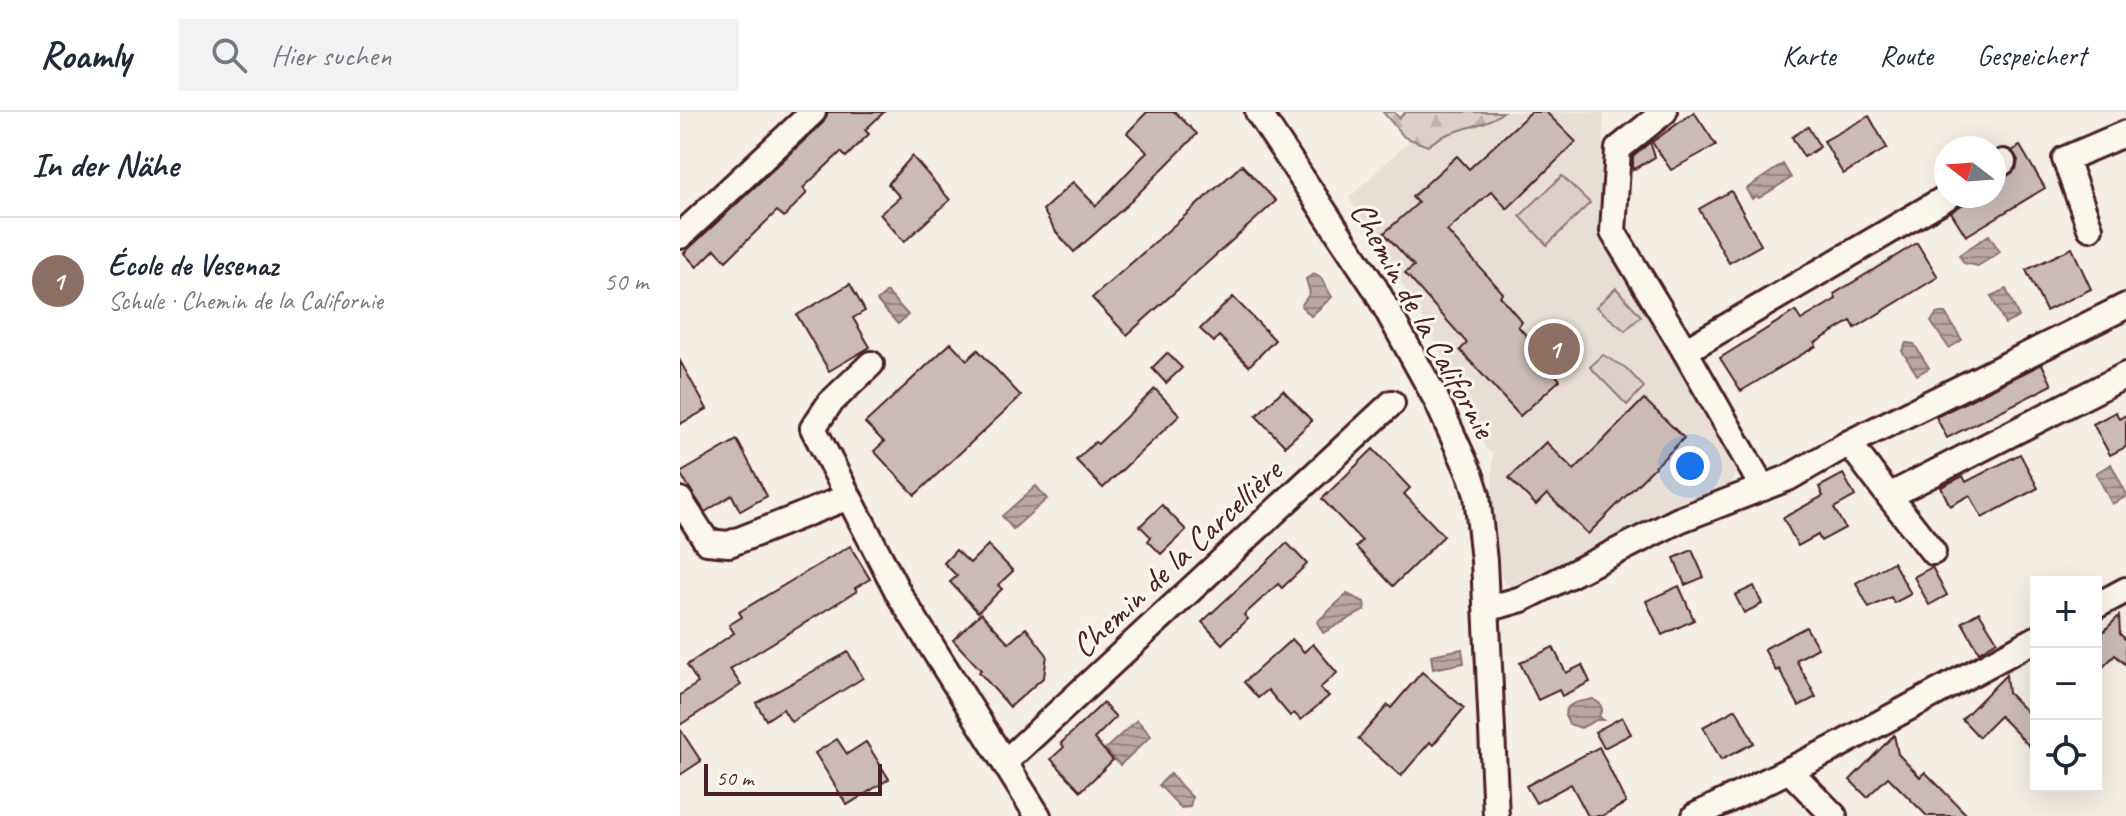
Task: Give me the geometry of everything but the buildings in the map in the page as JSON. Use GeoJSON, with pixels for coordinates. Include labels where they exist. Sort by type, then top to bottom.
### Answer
{"type":"FeatureCollection","features":[{"type":"Feature","properties":{"kind":"street"},"geometry":{"type":"LineString","coordinates":[[680,236],[813,112]]}},
{"type":"Feature","properties":{"kind":"street","name":"Chemin de la Californie"},"geometry":{"type":"LineString","coordinates":[[1258,112],[1375,288],[1454,436],[1477,495],[1487,609],[1496,816]]}},
{"type":"Feature","properties":{"kind":"street"},"geometry":{"type":"LineString","coordinates":[[1664,112],[1618,149],[1613,232],[1763,488]]}},
{"type":"Feature","properties":{"kind":"street"},"geometry":{"type":"LineString","coordinates":[[2090,228],[2065,159],[2126,133]]}},
{"type":"Feature","properties":{"kind":"street"},"geometry":{"type":"LineString","coordinates":[[1685,351],[1934,205]]}},
{"type":"Feature","properties":{"kind":"street"},"geometry":{"type":"LineString","coordinates":[[1487,609],[1522,599],[1679,520],[1788,478],[1849,443],[2126,306]]}},
{"type":"Feature","properties":{"kind":"street"},"geometry":{"type":"LineString","coordinates":[[871,364],[830,403],[813,428],[900,596],[1038,816]]}},
{"type":"Feature","properties":{"kind":"street"},"geometry":{"type":"LineString","coordinates":[[1889,496],[2126,375]]}},
{"type":"Feature","properties":{"kind":"street","name":"Chemin de la Carcellière"},"geometry":{"type":"LineString","coordinates":[[1005,762],[1392,403]]}},
{"type":"Feature","properties":{"kind":"street"},"geometry":{"type":"LineString","coordinates":[[1849,443],[1933,552]]}},
{"type":"Feature","properties":{"kind":"street"},"geometry":{"type":"LineString","coordinates":[[680,500],[707,542],[716,545],[729,544],[848,497]]}},
{"type":"Feature","properties":{"kind":"street"},"geometry":{"type":"LineString","coordinates":[[2102,603],[2126,590]]}},
{"type":"Feature","properties":{"kind":"street"},"geometry":{"type":"LineString","coordinates":[[1695,816],[1789,770],[2030,642]]}},
{"type":"Feature","properties":{"kind":"street"},"geometry":{"type":"LineString","coordinates":[[1789,770],[1834,816]]}},
{"type":"Feature","properties":{"kind":"shaded area"},"geometry":{"type":"Polygon","coordinates":[[[1503,112],[1604,112],[1598,231],[1733,453],[1737,468],[1732,483],[1518,589],[1502,579],[1492,496],[1493,454],[1486,449],[1458,384],[1420,314],[1349,198],[1411,139],[1428,146],[1438,137],[1494,120],[1503,112]]]}},
{"type":"Feature","properties":{"kind":"shaded area"},"geometry":{"type":"Polygon","coordinates":[[[1783,164],[1791,178],[1759,198],[1752,199],[1746,189],[1783,164]]]}},
{"type":"Feature","properties":{"kind":"shaded area"},"geometry":{"type":"Polygon","coordinates":[[[1989,235],[2000,252],[1978,266],[1964,263],[1959,255],[1989,235]]]}},
{"type":"Feature","properties":{"kind":"shaded area"},"geometry":{"type":"Polygon","coordinates":[[[1314,274],[1321,278],[1332,297],[1311,316],[1301,306],[1310,293],[1306,279],[1314,274]]]}},
{"type":"Feature","properties":{"kind":"shaded area"},"geometry":{"type":"Polygon","coordinates":[[[2006,289],[2019,317],[2005,324],[1991,296],[2006,289]]]}},
{"type":"Feature","properties":{"kind":"shaded area"},"geometry":{"type":"Polygon","coordinates":[[[887,292],[908,315],[898,324],[877,301],[887,292]]]}},
{"type":"Feature","properties":{"kind":"shaded area"},"geometry":{"type":"Polygon","coordinates":[[[1945,313],[1962,340],[1949,348],[1931,322],[1936,314],[1945,313]]]}},
{"type":"Feature","properties":{"kind":"shaded area"},"geometry":{"type":"Polygon","coordinates":[[[1906,343],[1914,344],[1929,368],[1917,375],[1902,351],[1906,343]]]}},
{"type":"Feature","properties":{"kind":"shaded area"},"geometry":{"type":"Polygon","coordinates":[[[2111,464],[2126,493],[2126,497],[2112,504],[2096,473],[2111,464]]]}},
{"type":"Feature","properties":{"kind":"shaded area"},"geometry":{"type":"Polygon","coordinates":[[[1036,486],[1047,499],[1013,529],[1002,516],[1036,486]]]}},
{"type":"Feature","properties":{"kind":"shaded area"},"geometry":{"type":"Polygon","coordinates":[[[1347,594],[1364,602],[1365,610],[1323,633],[1317,622],[1347,594]]]}},
{"type":"Feature","properties":{"kind":"shaded area"},"geometry":{"type":"Polygon","coordinates":[[[1462,649],[1464,663],[1433,669],[1431,655],[1462,649]]]}},
{"type":"Feature","properties":{"kind":"shaded area"},"geometry":{"type":"Polygon","coordinates":[[[1593,699],[1600,704],[1602,709],[1599,716],[1603,720],[1581,728],[1569,724],[1565,716],[1568,707],[1593,699]]]}},
{"type":"Feature","properties":{"kind":"shaded area"},"geometry":{"type":"Polygon","coordinates":[[[1137,720],[1151,736],[1120,765],[1105,749],[1137,720]]]}},
{"type":"Feature","properties":{"kind":"shaded area"},"geometry":{"type":"Polygon","coordinates":[[[1170,774],[1192,797],[1190,807],[1181,808],[1159,785],[1170,774]]]}},
{"type":"Feature","properties":{"kind":"green space"},"geometry":{"type":"Polygon","coordinates":[[[1383,112],[1394,112],[1399,118],[1406,112],[1503,112],[1485,122],[1445,135],[1428,146],[1404,137],[1383,112]]]}},
{"type":"Feature","properties":{"kind":"green space"},"geometry":{"type":"Polygon","coordinates":[[[1562,176],[1590,203],[1547,245],[1520,216],[1562,176]]]}},
{"type":"Feature","properties":{"kind":"green space"},"geometry":{"type":"Polygon","coordinates":[[[1616,288],[1641,316],[1625,331],[1596,307],[1616,288]]]}},
{"type":"Feature","properties":{"kind":"green space"},"geometry":{"type":"Polygon","coordinates":[[[1603,355],[1626,368],[1644,387],[1627,405],[1590,367],[1603,355]]]}},
{"type":"Feature","properties":{"kind":"place","name":"École de Vesenaz"},"geometry":{"type":"Point","coordinates":[1554,349]}}]}
